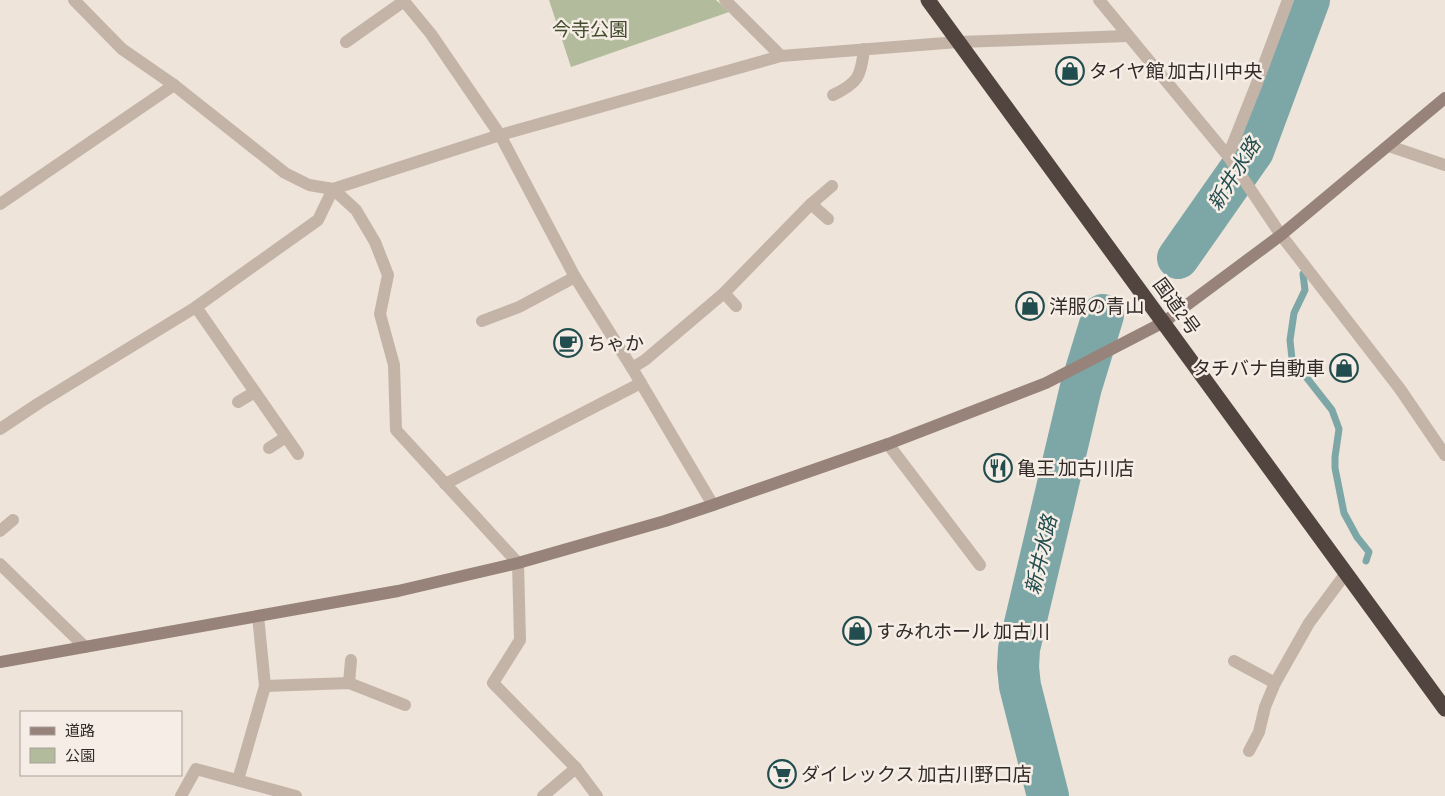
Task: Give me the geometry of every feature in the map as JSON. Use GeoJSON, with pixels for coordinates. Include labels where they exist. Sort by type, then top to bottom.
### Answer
{"type":"FeatureCollection","features":[{"type":"Feature","properties":{"kind":"highway","name":"国道2号"},"geometry":{"type":"LineString","coordinates":[[928,0],[1445,709]]}},
{"type":"Feature","properties":{"kind":"street"},"geometry":{"type":"LineString","coordinates":[[74,0],[122,49],[174,85],[285,173],[309,185],[333,189],[500,135],[781,56],[958,42],[1128,36]]}},
{"type":"Feature","properties":{"kind":"street"},"geometry":{"type":"LineString","coordinates":[[726,0],[781,56]]}},
{"type":"Feature","properties":{"kind":"street"},"geometry":{"type":"LineString","coordinates":[[1099,0],[1228,156],[1281,236],[1400,389],[1445,454]]}},
{"type":"Feature","properties":{"kind":"street"},"geometry":{"type":"LineString","coordinates":[[1228,156],[1288,0]]}},
{"type":"Feature","properties":{"kind":"street"},"geometry":{"type":"LineString","coordinates":[[346,42],[404,1],[431,34],[500,135],[575,277],[632,368],[713,505]]}},
{"type":"Feature","properties":{"kind":"street"},"geometry":{"type":"LineString","coordinates":[[834,95],[852,86],[862,64],[864,49]]}},
{"type":"Feature","properties":{"kind":"street"},"geometry":{"type":"LineString","coordinates":[[0,204],[174,85]]}},
{"type":"Feature","properties":{"kind":"street"},"geometry":{"type":"LineString","coordinates":[[0,662],[398,590],[518,563],[665,521],[713,505],[888,444],[1046,383],[1164,322],[1281,236],[1445,98]]}},
{"type":"Feature","properties":{"kind":"street"},"geometry":{"type":"LineString","coordinates":[[1388,146],[1445,165]]}},
{"type":"Feature","properties":{"kind":"street"},"geometry":{"type":"LineString","coordinates":[[632,368],[645,360],[724,293],[811,204],[832,186]]}},
{"type":"Feature","properties":{"kind":"street"},"geometry":{"type":"LineString","coordinates":[[0,430],[39,403],[196,307],[318,220],[333,189]]}},
{"type":"Feature","properties":{"kind":"street"},"geometry":{"type":"LineString","coordinates":[[333,189],[356,210],[375,242],[388,275],[380,314],[394,365],[396,430],[518,563],[520,640],[493,683],[576,768],[597,796]]}},
{"type":"Feature","properties":{"kind":"street"},"geometry":{"type":"LineString","coordinates":[[811,204],[828,218]]}},
{"type":"Feature","properties":{"kind":"street"},"geometry":{"type":"LineString","coordinates":[[482,321],[519,307],[575,277]]}},
{"type":"Feature","properties":{"kind":"street"},"geometry":{"type":"LineString","coordinates":[[724,293],[736,306]]}},
{"type":"Feature","properties":{"kind":"street"},"geometry":{"type":"LineString","coordinates":[[196,307],[298,454]]}},
{"type":"Feature","properties":{"kind":"street"},"geometry":{"type":"LineString","coordinates":[[445,484],[641,383]]}},
{"type":"Feature","properties":{"kind":"street"},"geometry":{"type":"LineString","coordinates":[[238,402],[255,392]]}},
{"type":"Feature","properties":{"kind":"street"},"geometry":{"type":"LineString","coordinates":[[269,448],[286,437]]}},
{"type":"Feature","properties":{"kind":"street"},"geometry":{"type":"LineString","coordinates":[[888,444],[980,565]]}},
{"type":"Feature","properties":{"kind":"street"},"geometry":{"type":"LineString","coordinates":[[0,531],[13,520]]}},
{"type":"Feature","properties":{"kind":"street"},"geometry":{"type":"LineString","coordinates":[[0,564],[85,647]]}},
{"type":"Feature","properties":{"kind":"street"},"geometry":{"type":"LineString","coordinates":[[1249,750],[1259,732],[1265,707],[1274,683],[1309,623],[1346,573]]}},
{"type":"Feature","properties":{"kind":"street"},"geometry":{"type":"LineString","coordinates":[[238,780],[265,686],[258,616]]}},
{"type":"Feature","properties":{"kind":"street"},"geometry":{"type":"LineString","coordinates":[[349,683],[351,660]]}},
{"type":"Feature","properties":{"kind":"street"},"geometry":{"type":"LineString","coordinates":[[1234,661],[1274,683]]}},
{"type":"Feature","properties":{"kind":"street"},"geometry":{"type":"LineString","coordinates":[[265,686],[349,683],[405,705]]}},
{"type":"Feature","properties":{"kind":"street"},"geometry":{"type":"LineString","coordinates":[[543,796],[576,768]]}},
{"type":"Feature","properties":{"kind":"street"},"geometry":{"type":"LineString","coordinates":[[182,796],[196,769],[296,796]]}},
{"type":"Feature","properties":{"kind":"green space","name":"今寺公園"},"geometry":{"type":"Polygon","coordinates":[[[549,0],[716,0],[729,12],[571,67],[549,0]]]}},
{"type":"Feature","properties":{"kind":"waterway","name":"新井水路"},"geometry":{"type":"LineString","coordinates":[[1178,258],[1253,151],[1309,0]]}},
{"type":"Feature","properties":{"kind":"waterway"},"geometry":{"type":"LineString","coordinates":[[1303,274],[1305,290],[1294,313],[1290,340],[1292,359],[1332,410],[1339,429],[1335,468],[1344,513],[1357,537],[1369,552],[1366,561]]}},
{"type":"Feature","properties":{"kind":"waterway","name":"新井水路"},"geometry":{"type":"LineString","coordinates":[[1048,796],[1020,686],[1019,649],[1081,387],[1103,315]]}},
{"type":"Feature","properties":{"kind":"place","name":"タイヤ館 加古川中央"},"geometry":{"type":"Point","coordinates":[1070,71]}},
{"type":"Feature","properties":{"kind":"place","name":"洋服の青山"},"geometry":{"type":"Point","coordinates":[1030,306]}},
{"type":"Feature","properties":{"kind":"place","name":"ちゃか"},"geometry":{"type":"Point","coordinates":[568,343]}},
{"type":"Feature","properties":{"kind":"place","name":"タチバナ自動車"},"geometry":{"type":"Point","coordinates":[1344,368]}},
{"type":"Feature","properties":{"kind":"place","name":"亀王 加古川店"},"geometry":{"type":"Point","coordinates":[998,468]}},
{"type":"Feature","properties":{"kind":"place","name":"すみれホール 加古川"},"geometry":{"type":"Point","coordinates":[857,631]}},
{"type":"Feature","properties":{"kind":"place","name":"ダイレックス 加古川野口店"},"geometry":{"type":"Point","coordinates":[782,774]}}]}
